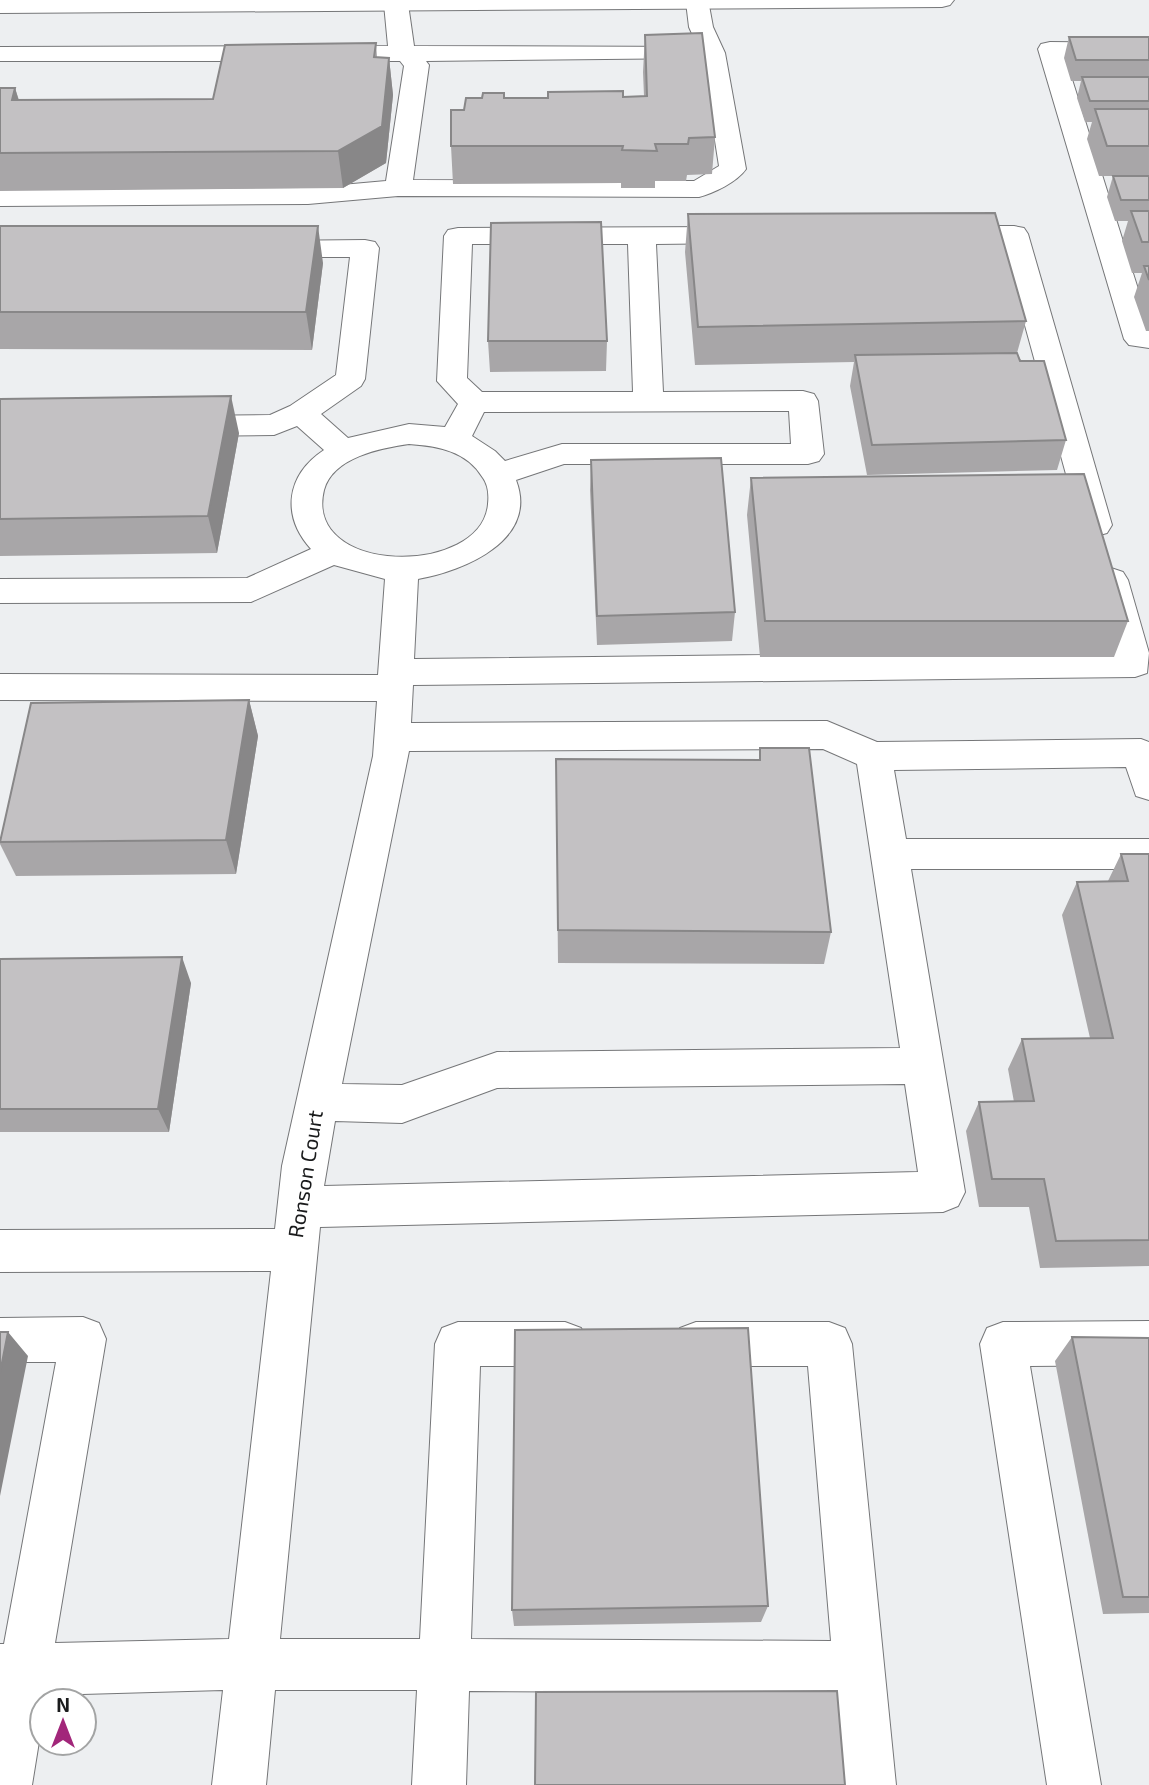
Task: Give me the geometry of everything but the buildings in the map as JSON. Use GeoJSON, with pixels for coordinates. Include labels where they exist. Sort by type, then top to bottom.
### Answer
{"type":"FeatureCollection","features":[{"type":"Feature","properties":{"kind":"street"},"geometry":{"type":"LineString","coordinates":[[0,6],[942,0]]}},
{"type":"Feature","properties":{"kind":"street"},"geometry":{"type":"LineString","coordinates":[[0,198],[308,196],[398,188],[699,189],[733,169],[713,53],[701,27],[698,2]]}},
{"type":"Feature","properties":{"kind":"street"},"geometry":{"type":"LineString","coordinates":[[396,4],[400,45],[417,65],[398,188]]}},
{"type":"Feature","properties":{"kind":"street"},"geometry":{"type":"LineString","coordinates":[[1149,50],[1050,49],[1075,92],[1103,186],[1106,231],[1136,285],[1139,339],[1149,339]]}},
{"type":"Feature","properties":{"kind":"street"},"geometry":{"type":"LineString","coordinates":[[0,54],[713,53]]}},
{"type":"Feature","properties":{"kind":"street"},"geometry":{"type":"LineString","coordinates":[[1106,231],[1138,231]]}},
{"type":"Feature","properties":{"kind":"street"},"geometry":{"type":"LineString","coordinates":[[0,687],[1135,664],[1014,234],[918,234]]}},
{"type":"Feature","properties":{"kind":"street"},"geometry":{"type":"LineString","coordinates":[[642,235],[648,401]]}},
{"type":"Feature","properties":{"kind":"street"},"geometry":{"type":"LineString","coordinates":[[499,474],[562,454],[808,454],[803,401],[474,402],[452,381],[458,236],[766,235]]}},
{"type":"Feature","properties":{"kind":"street"},"geometry":{"type":"LineString","coordinates":[[150,426],[274,425],[301,412],[350,379],[365,248],[243,249]]}},
{"type":"Feature","properties":{"kind":"street"},"geometry":{"type":"LineString","coordinates":[[454,440],[474,402]]}},
{"type":"Feature","properties":{"kind":"street"},"geometry":{"type":"LineString","coordinates":[[301,412],[344,451]]}},
{"type":"Feature","properties":{"kind":"street"},"geometry":{"type":"LineString","coordinates":[[432,435],[454,440],[488,460],[499,474],[504,489],[504,506],[498,522],[487,537],[471,550],[450,560],[402,569],[355,561],[335,551],[320,539],[310,524],[306,509],[307,492],[315,477],[344,451],[386,436],[432,435]]}},
{"type":"Feature","properties":{"kind":"street"},"geometry":{"type":"LineString","coordinates":[[0,591],[251,590],[335,551]]}},
{"type":"Feature","properties":{"kind":"street","name":"Ronson Court"},"geometry":{"type":"LineString","coordinates":[[239,1785],[304,1166],[391,756],[402,569]]}},
{"type":"Feature","properties":{"kind":"street"},"geometry":{"type":"LineString","coordinates":[[393,737],[827,735],[874,756],[1140,753],[1149,786]]}},
{"type":"Feature","properties":{"kind":"street"},"geometry":{"type":"LineString","coordinates":[[299,1207],[943,1192],[874,756]]}},
{"type":"Feature","properties":{"kind":"street"},"geometry":{"type":"LineString","coordinates":[[889,854],[1149,854]]}},
{"type":"Feature","properties":{"kind":"street"},"geometry":{"type":"LineString","coordinates":[[317,1102],[402,1104],[497,1070],[922,1066]]}},
{"type":"Feature","properties":{"kind":"street"},"geometry":{"type":"LineString","coordinates":[[0,1251],[295,1251]]}},
{"type":"Feature","properties":{"kind":"street"},"geometry":{"type":"LineString","coordinates":[[0,1340],[83,1339],[13,1670],[5,1785]]}},
{"type":"Feature","properties":{"kind":"street"},"geometry":{"type":"LineString","coordinates":[[439,1785],[458,1343],[829,1345],[869,1785]]}},
{"type":"Feature","properties":{"kind":"street"},"geometry":{"type":"LineString","coordinates":[[1074,1785],[1003,1343],[1149,1343]]}},
{"type":"Feature","properties":{"kind":"street"},"geometry":{"type":"LineString","coordinates":[[13,1670],[252,1664],[858,1667]]}}]}
